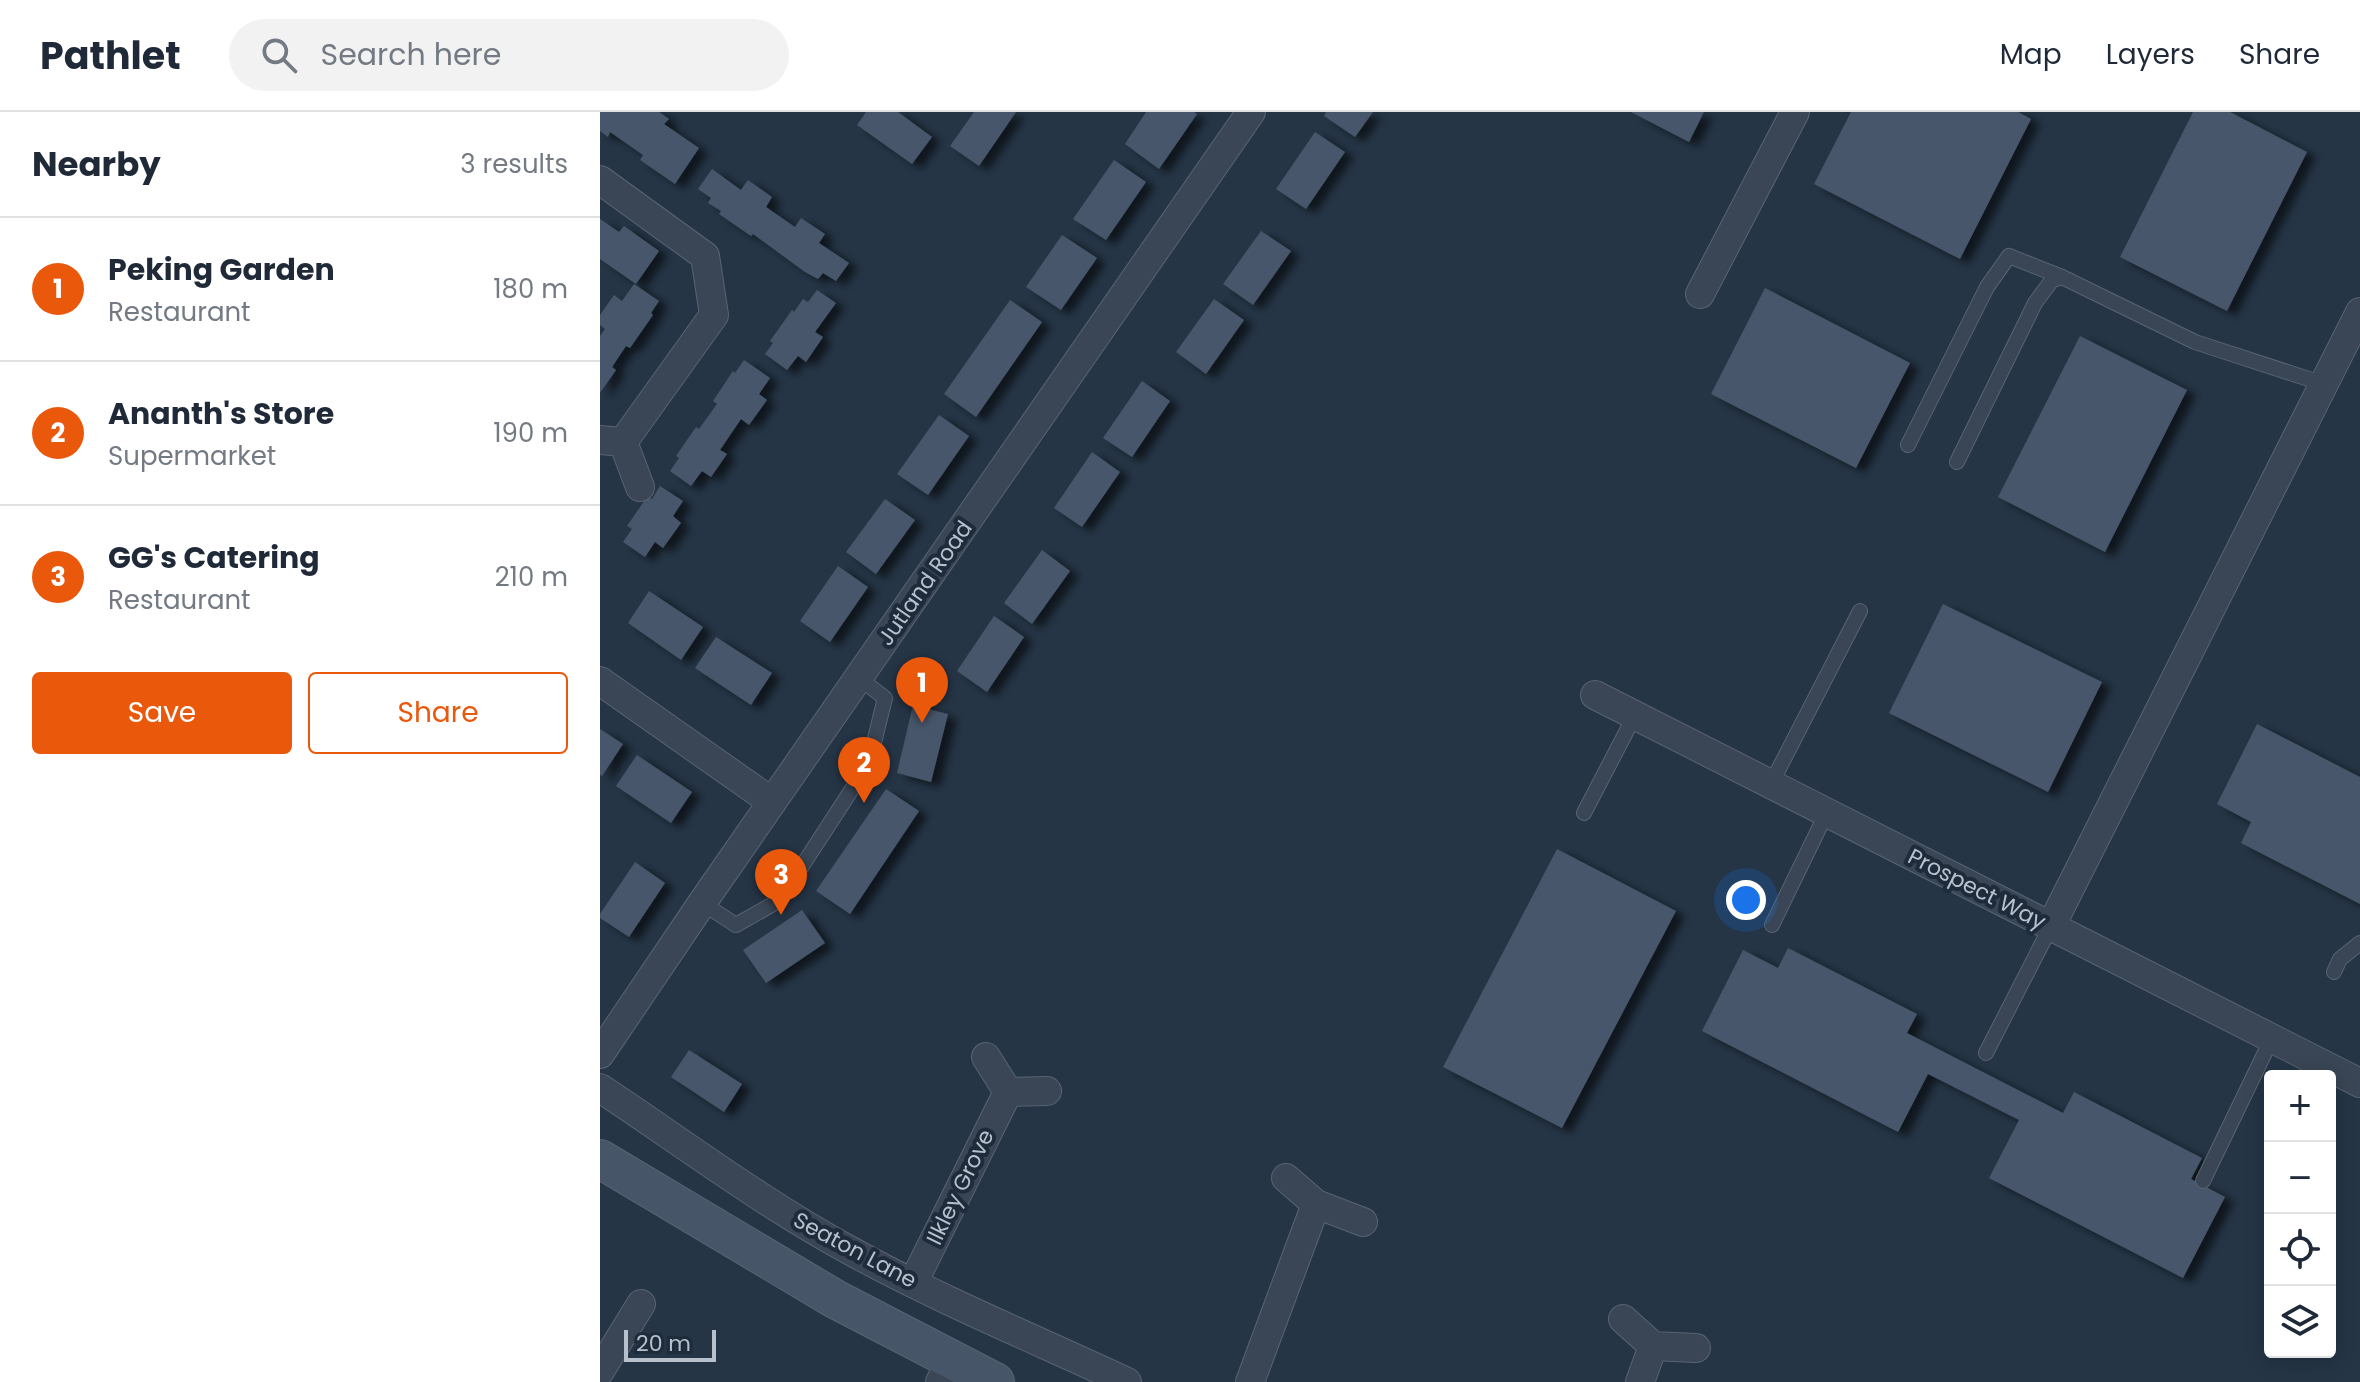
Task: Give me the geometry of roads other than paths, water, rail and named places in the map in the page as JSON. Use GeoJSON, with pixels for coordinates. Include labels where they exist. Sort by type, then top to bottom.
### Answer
{"type":"FeatureCollection","features":[{"type":"Feature","properties":{"kind":"main road"},"geometry":{"type":"LineString","coordinates":[[600,1159],[835,1299],[946,1371],[995,1382]]}},
{"type":"Feature","properties":{"kind":"street","name":"Jutland Road"},"geometry":{"type":"LineString","coordinates":[[600,1054],[1251,112]]}},
{"type":"Feature","properties":{"kind":"street"},"geometry":{"type":"LineString","coordinates":[[1700,294],[1795,112]]}},
{"type":"Feature","properties":{"kind":"street"},"geometry":{"type":"LineString","coordinates":[[600,180],[705,256],[714,315],[611,441],[640,487]]}},
{"type":"Feature","properties":{"kind":"street"},"geometry":{"type":"LineString","coordinates":[[2051,926],[2360,312]]}},
{"type":"Feature","properties":{"kind":"street"},"geometry":{"type":"LineString","coordinates":[[600,681],[772,802]]}},
{"type":"Feature","properties":{"kind":"street","name":"Prospect Way"},"geometry":{"type":"LineString","coordinates":[[1595,695],[2360,1083]]}},
{"type":"Feature","properties":{"kind":"street"},"geometry":{"type":"LineString","coordinates":[[986,1057],[1008,1092],[1047,1091]]}},
{"type":"Feature","properties":{"kind":"street","name":"Seaton Lane"},"geometry":{"type":"LineString","coordinates":[[600,1088],[799,1221],[852,1252],[1127,1382]]}},
{"type":"Feature","properties":{"kind":"street","name":"Ilkley Grove"},"geometry":{"type":"LineString","coordinates":[[913,1283],[1008,1092]]}},
{"type":"Feature","properties":{"kind":"street"},"geometry":{"type":"LineString","coordinates":[[1286,1178],[1316,1204],[1363,1222]]}},
{"type":"Feature","properties":{"kind":"street"},"geometry":{"type":"LineString","coordinates":[[1250,1382],[1316,1204]]}},
{"type":"Feature","properties":{"kind":"street"},"geometry":{"type":"LineString","coordinates":[[602,1363],[641,1304]]}},
{"type":"Feature","properties":{"kind":"street"},"geometry":{"type":"LineString","coordinates":[[1623,1319],[1653,1346],[1696,1348]]}},
{"type":"Feature","properties":{"kind":"street"},"geometry":{"type":"LineString","coordinates":[[1640,1382],[1653,1346]]}},
{"type":"Feature","properties":{"kind":"lane"},"geometry":{"type":"LineString","coordinates":[[1908,445],[1987,287],[2009,256],[2062,277],[2195,342],[2324,384]]}},
{"type":"Feature","properties":{"kind":"lane"},"geometry":{"type":"LineString","coordinates":[[1957,462],[2035,303],[2052,280],[2062,277]]}},
{"type":"Feature","properties":{"kind":"lane"},"geometry":{"type":"LineString","coordinates":[[1771,784],[1860,611]]}},
{"type":"Feature","properties":{"kind":"lane"},"geometry":{"type":"LineString","coordinates":[[702,903],[736,925],[780,900],[869,763],[885,698],[859,678]]}},
{"type":"Feature","properties":{"kind":"lane"},"geometry":{"type":"LineString","coordinates":[[1584,813],[1635,715]]}},
{"type":"Feature","properties":{"kind":"lane"},"geometry":{"type":"LineString","coordinates":[[1772,925],[1827,812]]}},
{"type":"Feature","properties":{"kind":"lane"},"geometry":{"type":"LineString","coordinates":[[1986,1053],[2051,926]]}},
{"type":"Feature","properties":{"kind":"lane"},"geometry":{"type":"LineString","coordinates":[[2334,972],[2340,959],[2360,943]]}},
{"type":"Feature","properties":{"kind":"lane"},"geometry":{"type":"LineString","coordinates":[[2203,1181],[2272,1038]]}},
{"type":"Feature","properties":{"kind":"place","name":"Peking Garden"},"geometry":{"type":"Point","coordinates":[922,723]}},
{"type":"Feature","properties":{"kind":"place","name":"Ananth's Store"},"geometry":{"type":"Point","coordinates":[864,803]}},
{"type":"Feature","properties":{"kind":"place","name":"GG's Catering"},"geometry":{"type":"Point","coordinates":[781,915]}}]}
